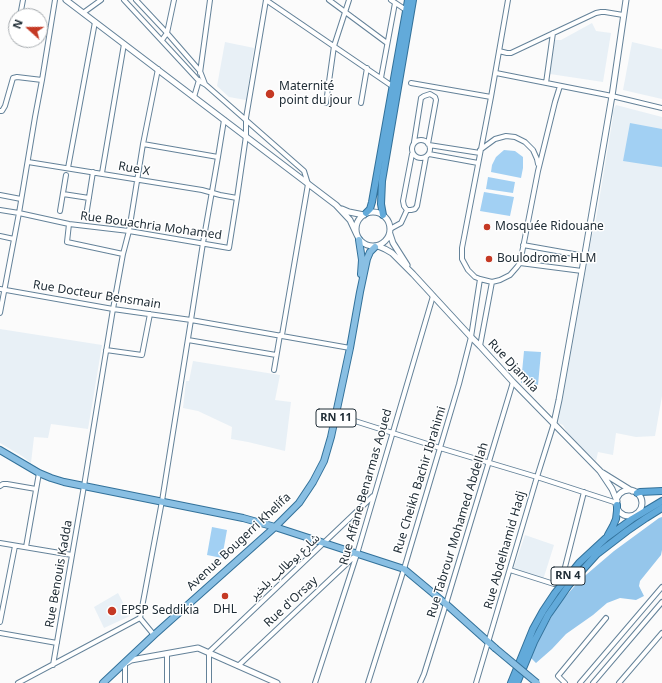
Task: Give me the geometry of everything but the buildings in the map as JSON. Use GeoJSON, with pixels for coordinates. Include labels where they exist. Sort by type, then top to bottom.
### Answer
{"type":"FeatureCollection","features":[{"type":"Feature","properties":{"kind":"highway"},"geometry":{"type":"LineString","coordinates":[[365,214],[370,209],[372,202],[408,0]]}},
{"type":"Feature","properties":{"kind":"highway"},"geometry":{"type":"LineString","coordinates":[[383,215],[381,204],[382,181],[413,0]]}},
{"type":"Feature","properties":{"kind":"highway"},"geometry":{"type":"LineString","coordinates":[[635,492],[662,491]]}},
{"type":"Feature","properties":{"kind":"highway","name":"RN 4"},"geometry":{"type":"LineString","coordinates":[[511,683],[533,629],[555,592],[580,563],[606,538],[632,519],[662,501]]}},
{"type":"Feature","properties":{"kind":"highway"},"geometry":{"type":"LineString","coordinates":[[606,538],[616,519],[617,503]]}},
{"type":"Feature","properties":{"kind":"highway","name":"RN 4"},"geometry":{"type":"LineString","coordinates":[[517,683],[534,642],[548,615],[569,585],[598,554],[627,531],[662,508]]}},
{"type":"Feature","properties":{"kind":"main road","name":"Avenue Bougerri Khelifa"},"geometry":{"type":"LineString","coordinates":[[358,237],[362,260],[360,292]]}},
{"type":"Feature","properties":{"kind":"main road","name":"Avenue Bougerri Khelifa"},"geometry":{"type":"LineString","coordinates":[[103,683],[154,635],[275,527],[299,503],[313,482],[324,461],[331,437],[368,255],[376,246]]}},
{"type":"Feature","properties":{"kind":"main road"},"geometry":{"type":"LineString","coordinates":[[0,450],[39,473],[64,482],[220,513],[275,527],[404,569],[537,683]]}},
{"type":"Feature","properties":{"kind":"street"},"geometry":{"type":"LineString","coordinates":[[0,313],[2,289],[22,199],[55,0]]}},
{"type":"Feature","properties":{"kind":"street"},"geometry":{"type":"LineString","coordinates":[[66,0],[336,205],[349,212],[365,214],[373,212],[383,215],[388,221],[395,247],[413,274]]}},
{"type":"Feature","properties":{"kind":"street"},"geometry":{"type":"LineString","coordinates":[[83,13],[101,0]]}},
{"type":"Feature","properties":{"kind":"street"},"geometry":{"type":"LineString","coordinates":[[124,0],[199,81],[206,85],[304,171],[308,184],[274,370]]}},
{"type":"Feature","properties":{"kind":"street"},"geometry":{"type":"LineString","coordinates":[[136,0],[200,71],[206,85]]}},
{"type":"Feature","properties":{"kind":"street"},"geometry":{"type":"LineString","coordinates":[[162,40],[167,33],[174,0]]}},
{"type":"Feature","properties":{"kind":"street"},"geometry":{"type":"LineString","coordinates":[[194,97],[199,81],[210,0]]}},
{"type":"Feature","properties":{"kind":"street"},"geometry":{"type":"LineString","coordinates":[[237,198],[246,136],[246,121],[266,0],[392,86]]}},
{"type":"Feature","properties":{"kind":"street"},"geometry":{"type":"LineString","coordinates":[[329,0],[388,43]]}},
{"type":"Feature","properties":{"kind":"street"},"geometry":{"type":"LineString","coordinates":[[326,103],[334,46],[349,0]]}},
{"type":"Feature","properties":{"kind":"street"},"geometry":{"type":"LineString","coordinates":[[508,0],[496,73],[462,248],[462,259],[468,270],[480,280],[492,282],[500,280],[510,275],[520,263],[538,171],[560,86]]}},
{"type":"Feature","properties":{"kind":"street"},"geometry":{"type":"LineString","coordinates":[[554,424],[585,256],[612,96],[626,0]]}},
{"type":"Feature","properties":{"kind":"street"},"geometry":{"type":"LineString","coordinates":[[381,78],[388,43],[393,1],[406,10]]}},
{"type":"Feature","properties":{"kind":"street"},"geometry":{"type":"LineString","coordinates":[[499,51],[512,53],[596,13],[601,12],[624,15]]}},
{"type":"Feature","properties":{"kind":"street"},"geometry":{"type":"LineString","coordinates":[[68,168],[95,22]]}},
{"type":"Feature","properties":{"kind":"street"},"geometry":{"type":"LineString","coordinates":[[546,83],[553,33]]}},
{"type":"Feature","properties":{"kind":"street"},"geometry":{"type":"LineString","coordinates":[[102,174],[124,44]]}},
{"type":"Feature","properties":{"kind":"street"},"geometry":{"type":"LineString","coordinates":[[361,103],[367,68]]}},
{"type":"Feature","properties":{"kind":"street","name":"Rue Benouis Kadda"},"geometry":{"type":"LineString","coordinates":[[53,665],[113,310],[123,254],[129,232],[143,144],[158,70]]}},
{"type":"Feature","properties":{"kind":"street"},"geometry":{"type":"LineString","coordinates":[[496,73],[612,96],[662,108]]}},
{"type":"Feature","properties":{"kind":"street"},"geometry":{"type":"LineString","coordinates":[[0,111],[2,111],[5,106],[13,78],[17,76],[42,80]]}},
{"type":"Feature","properties":{"kind":"street"},"geometry":{"type":"LineString","coordinates":[[411,83],[491,97]]}},
{"type":"Feature","properties":{"kind":"street"},"geometry":{"type":"LineString","coordinates":[[430,94],[435,97],[436,100],[429,144],[430,149],[427,156],[417,206],[415,209],[407,210],[404,206],[403,200],[412,154],[411,148],[414,142],[422,98],[430,94]]}},
{"type":"Feature","properties":{"kind":"street"},"geometry":{"type":"LineString","coordinates":[[140,618],[162,501],[224,120]]}},
{"type":"Feature","properties":{"kind":"street"},"geometry":{"type":"LineString","coordinates":[[414,142],[420,140],[429,144],[480,152],[495,139],[506,136],[515,137],[525,142],[533,150],[538,159],[538,171]]}},
{"type":"Feature","properties":{"kind":"street"},"geometry":{"type":"LineString","coordinates":[[143,144],[218,157]]}},
{"type":"Feature","properties":{"kind":"street"},"geometry":{"type":"LineString","coordinates":[[412,154],[420,159],[427,156],[478,163]]}},
{"type":"Feature","properties":{"kind":"street","name":"Rue X"},"geometry":{"type":"LineString","coordinates":[[28,162],[137,179],[237,198]]}},
{"type":"Feature","properties":{"kind":"street"},"geometry":{"type":"LineString","coordinates":[[86,216],[93,172]]}},
{"type":"Feature","properties":{"kind":"street"},"geometry":{"type":"LineString","coordinates":[[60,211],[66,175]]}},
{"type":"Feature","properties":{"kind":"street"},"geometry":{"type":"LineString","coordinates":[[63,194],[89,198]]}},
{"type":"Feature","properties":{"kind":"street"},"geometry":{"type":"LineString","coordinates":[[0,195],[22,199]]}},
{"type":"Feature","properties":{"kind":"street","name":"Rue Bouachria Mohamed"},"geometry":{"type":"LineString","coordinates":[[0,210],[69,224],[229,248],[237,198]]}},
{"type":"Feature","properties":{"kind":"street"},"geometry":{"type":"LineString","coordinates":[[336,205],[350,220],[358,237],[366,245],[385,248],[413,274]]}},
{"type":"Feature","properties":{"kind":"street"},"geometry":{"type":"LineString","coordinates":[[376,246],[387,240],[390,232],[401,223],[407,210]]}},
{"type":"Feature","properties":{"kind":"street"},"geometry":{"type":"LineString","coordinates":[[358,237],[356,230],[358,221],[365,214]]}},
{"type":"Feature","properties":{"kind":"street","name":"Rue Bouachria Mohamed"},"geometry":{"type":"LineString","coordinates":[[69,224],[67,242],[123,254]]}},
{"type":"Feature","properties":{"kind":"street"},"geometry":{"type":"LineString","coordinates":[[0,236],[14,239]]}},
{"type":"Feature","properties":{"kind":"street"},"geometry":{"type":"LineString","coordinates":[[524,245],[585,256]]}},
{"type":"Feature","properties":{"kind":"street"},"geometry":{"type":"LineString","coordinates":[[520,263],[582,271]]}},
{"type":"Feature","properties":{"kind":"street","name":"Rue Djamila"},"geometry":{"type":"LineString","coordinates":[[413,274],[513,382],[600,471]]}},
{"type":"Feature","properties":{"kind":"street","name":"Rue Cheikh Bachir Ibrahimi"},"geometry":{"type":"LineString","coordinates":[[368,683],[404,569],[459,384],[471,337],[480,280]]}},
{"type":"Feature","properties":{"kind":"street"},"geometry":{"type":"LineString","coordinates":[[480,346],[492,282]]}},
{"type":"Feature","properties":{"kind":"street","name":"Rue Docteur Bensmain"},"geometry":{"type":"LineString","coordinates":[[2,289],[113,310],[191,320],[350,348]]}},
{"type":"Feature","properties":{"kind":"street","name":"Rue Affane Benarmas Aoued"},"geometry":{"type":"LineString","coordinates":[[315,683],[357,554],[433,296]]}},
{"type":"Feature","properties":{"kind":"street"},"geometry":{"type":"LineString","coordinates":[[106,350],[142,355],[150,314]]}},
{"type":"Feature","properties":{"kind":"street"},"geometry":{"type":"LineString","coordinates":[[188,340],[276,355]]}},
{"type":"Feature","properties":{"kind":"street","name":"Rue Tabrour Mohamed Abdellah"},"geometry":{"type":"LineString","coordinates":[[420,683],[446,604],[513,382]]}},
{"type":"Feature","properties":{"kind":"street"},"geometry":{"type":"LineString","coordinates":[[336,415],[617,503]]}},
{"type":"Feature","properties":{"kind":"street","name":"Rue Abdelhamid Hadj"},"geometry":{"type":"LineString","coordinates":[[476,683],[554,424]]}},
{"type":"Feature","properties":{"kind":"street"},"geometry":{"type":"LineString","coordinates":[[600,471],[640,496],[642,503],[638,513],[627,516],[620,512],[612,489],[600,471]]}},
{"type":"Feature","properties":{"kind":"street"},"geometry":{"type":"LineString","coordinates":[[26,547],[39,473]]}},
{"type":"Feature","properties":{"kind":"street"},"geometry":{"type":"LineString","coordinates":[[0,486],[7,484],[36,489]]}},
{"type":"Feature","properties":{"kind":"street"},"geometry":{"type":"LineString","coordinates":[[510,570],[554,584],[564,571],[584,492]]}},
{"type":"Feature","properties":{"kind":"street"},"geometry":{"type":"LineString","coordinates":[[617,503],[618,497],[624,492],[635,492]]}},
{"type":"Feature","properties":{"kind":"street","name":"شارع بوطالب بلخير"},"geometry":{"type":"LineString","coordinates":[[209,652],[374,496]]}},
{"type":"Feature","properties":{"kind":"street"},"geometry":{"type":"LineString","coordinates":[[0,543],[72,555]]}},
{"type":"Feature","properties":{"kind":"street"},"geometry":{"type":"LineString","coordinates":[[0,622],[15,546]]}},
{"type":"Feature","properties":{"kind":"street","name":"Rue d'Orsay"},"geometry":{"type":"LineString","coordinates":[[238,666],[357,554]]}},
{"type":"Feature","properties":{"kind":"street"},"geometry":{"type":"LineString","coordinates":[[580,683],[662,587]]}},
{"type":"Feature","properties":{"kind":"street"},"geometry":{"type":"LineString","coordinates":[[593,683],[662,602]]}},
{"type":"Feature","properties":{"kind":"street"},"geometry":{"type":"LineString","coordinates":[[140,618],[154,635]]}},
{"type":"Feature","properties":{"kind":"street"},"geometry":{"type":"LineString","coordinates":[[18,683],[140,618]]}},
{"type":"Feature","properties":{"kind":"street"},"geometry":{"type":"LineString","coordinates":[[565,683],[558,676],[606,618]]}},
{"type":"Feature","properties":{"kind":"street"},"geometry":{"type":"LineString","coordinates":[[0,633],[57,643]]}},
{"type":"Feature","properties":{"kind":"street"},"geometry":{"type":"LineString","coordinates":[[619,683],[662,633]]}},
{"type":"Feature","properties":{"kind":"street"},"geometry":{"type":"LineString","coordinates":[[125,683],[123,665],[131,660],[198,648],[277,683]]}},
{"type":"Feature","properties":{"kind":"street"},"geometry":{"type":"LineString","coordinates":[[209,652],[209,683]]}},
{"type":"Feature","properties":{"kind":"street"},"geometry":{"type":"LineString","coordinates":[[167,654],[167,683]]}},
{"type":"Feature","properties":{"kind":"shaded area"},"geometry":{"type":"Polygon","coordinates":[[[592,23],[596,31],[611,33],[603,82],[550,74],[555,40],[561,40],[592,23]]]}},
{"type":"Feature","properties":{"kind":"shaded area"},"geometry":{"type":"Polygon","coordinates":[[[225,42],[254,48],[246,100],[229,97],[217,86],[225,42]]]}},
{"type":"Feature","properties":{"kind":"shaded area"},"geometry":{"type":"Polygon","coordinates":[[[632,42],[662,49],[662,99],[623,90],[632,42]]]}},
{"type":"Feature","properties":{"kind":"shaded area"},"geometry":{"type":"Polygon","coordinates":[[[616,105],[662,117],[662,396],[655,436],[636,437],[616,433],[613,455],[598,452],[596,461],[569,436],[563,425],[558,423],[592,235],[594,231],[613,117],[612,113],[616,105]]]}},
{"type":"Feature","properties":{"kind":"shaded area"},"geometry":{"type":"Polygon","coordinates":[[[630,123],[662,129],[662,167],[623,161],[630,123]]]}},
{"type":"Feature","properties":{"kind":"shaded area"},"geometry":{"type":"Polygon","coordinates":[[[504,150],[515,151],[523,157],[521,178],[491,172],[492,165],[496,157],[504,150]]]}},
{"type":"Feature","properties":{"kind":"shaded area"},"geometry":{"type":"Polygon","coordinates":[[[488,177],[515,182],[513,193],[486,189],[488,177]]]}},
{"type":"Feature","properties":{"kind":"shaded area"},"geometry":{"type":"Polygon","coordinates":[[[484,192],[514,197],[510,216],[480,211],[484,192]]]}},
{"type":"Feature","properties":{"kind":"shaded area"},"geometry":{"type":"Polygon","coordinates":[[[0,329],[102,345],[88,429],[51,424],[48,438],[34,437],[31,463],[0,443],[0,329]]]}},
{"type":"Feature","properties":{"kind":"shaded area"},"geometry":{"type":"Polygon","coordinates":[[[524,351],[541,352],[538,385],[521,383],[524,351]]]}},
{"type":"Feature","properties":{"kind":"shaded area"},"geometry":{"type":"Polygon","coordinates":[[[193,361],[280,375],[275,400],[291,402],[285,451],[231,439],[232,427],[198,411],[183,408],[186,381],[189,381],[193,361]]]}},
{"type":"Feature","properties":{"kind":"shaded area"},"geometry":{"type":"Polygon","coordinates":[[[662,517],[661,555],[640,581],[639,586],[644,596],[636,600],[620,598],[607,603],[566,634],[536,663],[530,657],[558,605],[580,580],[614,551],[662,517]]]}},
{"type":"Feature","properties":{"kind":"shaded area"},"geometry":{"type":"Polygon","coordinates":[[[212,527],[227,530],[222,558],[207,555],[212,527]]]}},
{"type":"Feature","properties":{"kind":"shaded area"},"geometry":{"type":"Polygon","coordinates":[[[525,535],[554,545],[543,580],[513,570],[525,535]]]}},
{"type":"Feature","properties":{"kind":"shaded area","name":"EPSP Seddikia"},"geometry":{"type":"Polygon","coordinates":[[[118,593],[130,616],[104,628],[94,607],[118,593]]]}},
{"type":"Feature","properties":{"kind":"place","name":"Maternité point du jour"},"geometry":{"type":"Point","coordinates":[270,94]}},
{"type":"Feature","properties":{"kind":"place","name":"Mosquée Ridouane"},"geometry":{"type":"Point","coordinates":[487,227]}},
{"type":"Feature","properties":{"kind":"place","name":"Boulodrome HLM"},"geometry":{"type":"Point","coordinates":[489,259]}},
{"type":"Feature","properties":{"kind":"place","name":"DHL"},"geometry":{"type":"Point","coordinates":[225,596]}},
{"type":"Feature","properties":{"kind":"place","name":"EPSP Seddikia"},"geometry":{"type":"Point","coordinates":[112,611]}}]}
